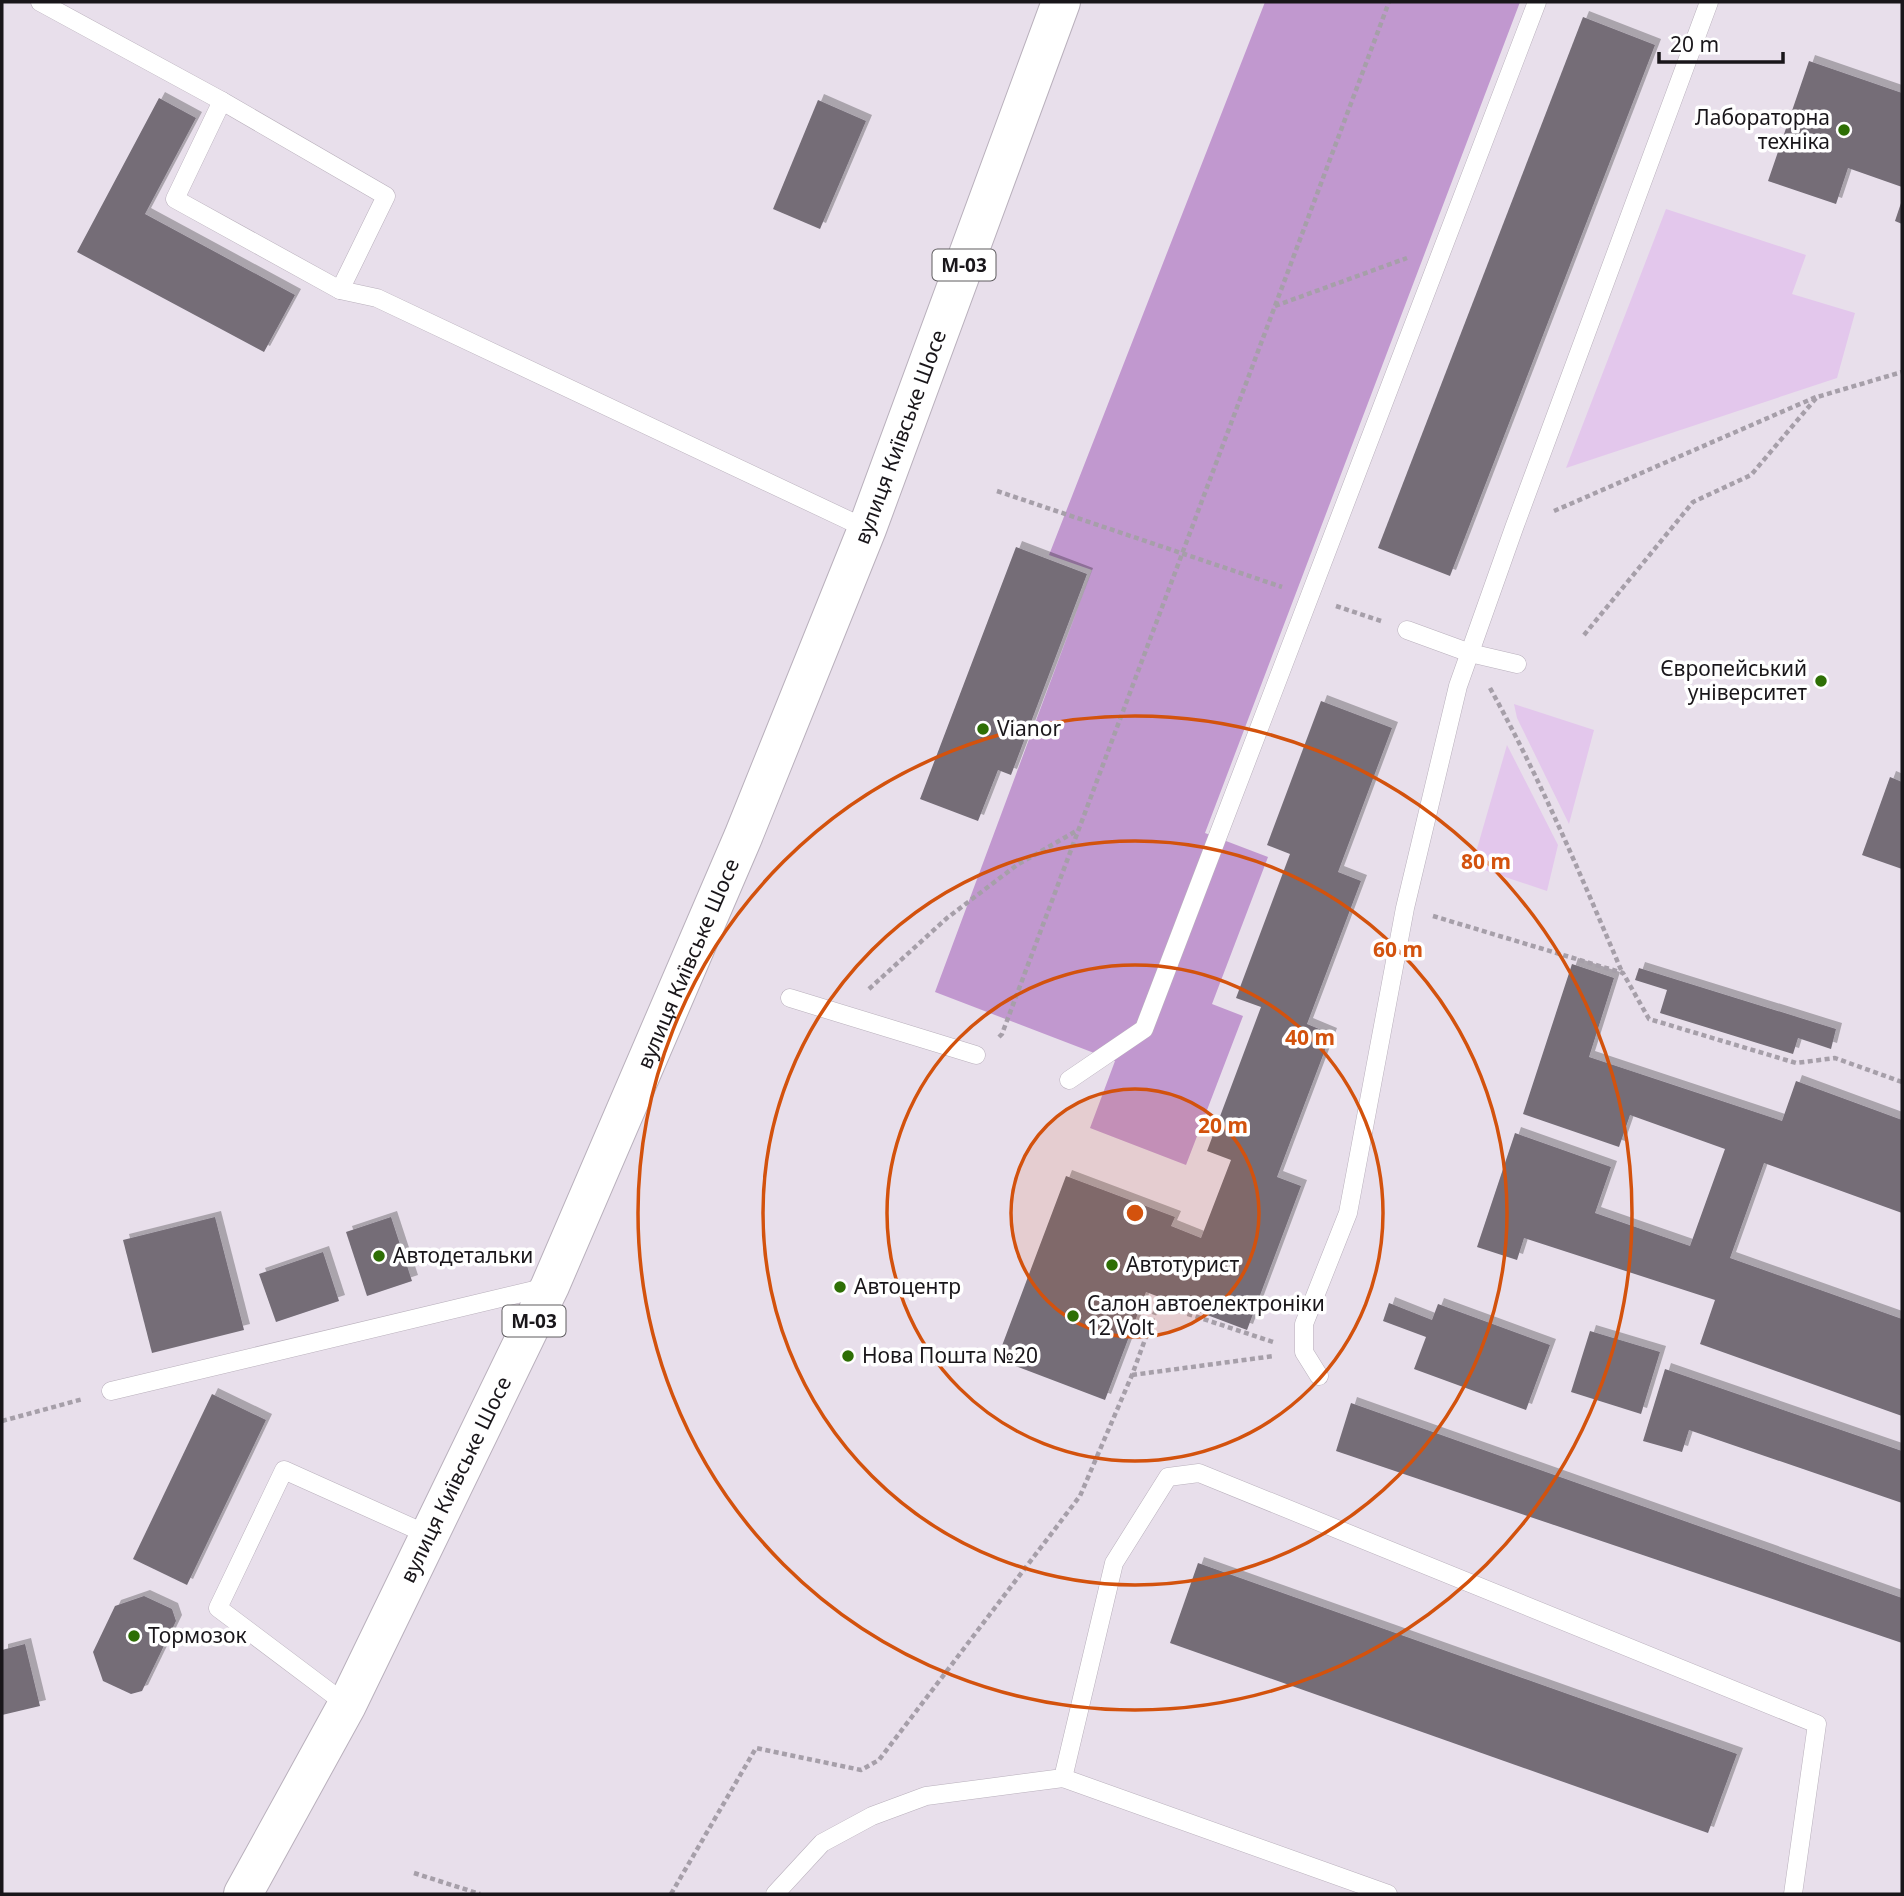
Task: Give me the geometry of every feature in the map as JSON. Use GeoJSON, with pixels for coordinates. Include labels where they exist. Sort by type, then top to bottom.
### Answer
{"type":"FeatureCollection","features":[{"type":"Feature","properties":{"kind":"highway","name":"вулиця Київське Шосе"},"geometry":{"type":"LineString","coordinates":[[243,1894],[347,1705],[550,1286],[743,837],[867,529],[1061,2]]}},
{"type":"Feature","properties":{"kind":"lane"},"geometry":{"type":"LineString","coordinates":[[40,2],[222,101],[386,195],[340,290]]}},
{"type":"Feature","properties":{"kind":"lane"},"geometry":{"type":"LineString","coordinates":[[1069,1080],[1144,1029],[1537,2]]}},
{"type":"Feature","properties":{"kind":"lane"},"geometry":{"type":"LineString","coordinates":[[1319,1376],[1304,1352],[1304,1324],[1348,1213],[1405,908],[1458,686],[1709,2]]}},
{"type":"Feature","properties":{"kind":"lane"},"geometry":{"type":"LineString","coordinates":[[222,101],[175,199],[340,290],[377,298],[867,529]]}},
{"type":"Feature","properties":{"kind":"lane"},"geometry":{"type":"LineString","coordinates":[[1407,630],[1470,653],[1517,664]]}},
{"type":"Feature","properties":{"kind":"lane"},"geometry":{"type":"LineString","coordinates":[[790,998],[976,1055]]}},
{"type":"Feature","properties":{"kind":"lane"},"geometry":{"type":"LineString","coordinates":[[111,1391],[550,1286]]}},
{"type":"Feature","properties":{"kind":"lane"},"geometry":{"type":"LineString","coordinates":[[347,1705],[218,1608],[284,1470],[431,1536]]}},
{"type":"Feature","properties":{"kind":"lane"},"geometry":{"type":"LineString","coordinates":[[1063,1778],[1115,1563],[1168,1476],[1199,1473],[1817,1724],[1793,1894]]}},
{"type":"Feature","properties":{"kind":"lane"},"geometry":{"type":"LineString","coordinates":[[775,1894],[822,1843],[872,1816],[926,1796],[1063,1778],[1388,1894]]}},
{"type":"Feature","properties":{"kind":"path"},"geometry":{"type":"LineString","coordinates":[[976,1055],[1002,1034],[1389,2]]}},
{"type":"Feature","properties":{"kind":"path"},"geometry":{"type":"LineString","coordinates":[[1275,306],[1444,244]]}},
{"type":"Feature","properties":{"kind":"path"},"geometry":{"type":"LineString","coordinates":[[1514,528],[1816,397],[1902,372]]}},
{"type":"Feature","properties":{"kind":"path"},"geometry":{"type":"LineString","coordinates":[[1584,635],[1693,502],[1751,475],[1816,397]]}},
{"type":"Feature","properties":{"kind":"path"},"geometry":{"type":"LineString","coordinates":[[997,491],[1407,630]]}},
{"type":"Feature","properties":{"kind":"path"},"geometry":{"type":"LineString","coordinates":[[1470,653],[1513,730],[1551,808],[1623,973],[1649,1019],[1796,1063],[1835,1058],[1902,1082]]}},
{"type":"Feature","properties":{"kind":"path"},"geometry":{"type":"LineString","coordinates":[[841,1014],[947,918],[1017,864],[1079,830]]}},
{"type":"Feature","properties":{"kind":"path"},"geometry":{"type":"LineString","coordinates":[[1405,908],[1623,973]]}},
{"type":"Feature","properties":{"kind":"path"},"geometry":{"type":"LineString","coordinates":[[671,1894],[756,1748],[861,1770],[879,1760],[1080,1496],[1132,1375],[1158,1304],[1304,1352]]}},
{"type":"Feature","properties":{"kind":"path"},"geometry":{"type":"LineString","coordinates":[[1132,1375],[1304,1352]]}},
{"type":"Feature","properties":{"kind":"path"},"geometry":{"type":"LineString","coordinates":[[2,1421],[111,1391]]}},
{"type":"Feature","properties":{"kind":"path"},"geometry":{"type":"LineString","coordinates":[[414,1873],[480,1894]]}},
{"type":"Feature","properties":{"kind":"shaded area"},"geometry":{"type":"Polygon","coordinates":[[[1265,2],[1520,2],[1205,833],[1268,857],[1212,1004],[1243,1016],[1186,1165],[1090,1128],[1115,1061],[935,992],[1092,570],[1049,555],[1265,2]]]}},
{"type":"Feature","properties":{"kind":"shaded area"},"geometry":{"type":"Polygon","coordinates":[[[1666,209],[1806,255],[1792,294],[1855,313],[1837,378],[1566,468],[1666,209]]]}},
{"type":"Feature","properties":{"kind":"shaded area"},"geometry":{"type":"Polygon","coordinates":[[[1514,704],[1594,730],[1569,824],[1517,718],[1514,704]]]}},
{"type":"Feature","properties":{"kind":"shaded area"},"geometry":{"type":"Polygon","coordinates":[[[1507,745],[1558,845],[1547,891],[1472,866],[1507,745]]]}},
{"type":"Feature","properties":{"kind":"building"},"geometry":{"type":"Polygon","coordinates":[[[1583,17],[1655,45],[1450,576],[1378,548],[1583,17]]]}},
{"type":"Feature","properties":{"kind":"building","name":"Лабораторна техніка"},"geometry":{"type":"Polygon","coordinates":[[[1809,61],[1902,93],[1902,187],[1848,168],[1836,204],[1768,181],[1809,61]]]}},
{"type":"Feature","properties":{"kind":"building"},"geometry":{"type":"Polygon","coordinates":[[[159,98],[196,118],[145,214],[295,295],[264,352],[77,252],[159,98]]]}},
{"type":"Feature","properties":{"kind":"building"},"geometry":{"type":"Polygon","coordinates":[[[818,100],[866,121],[820,229],[773,209],[818,100]]]}},
{"type":"Feature","properties":{"kind":"building"},"geometry":{"type":"Polygon","coordinates":[[[1902,200],[1902,224],[1895,221],[1902,200]]]}},
{"type":"Feature","properties":{"kind":"building"},"geometry":{"type":"Polygon","coordinates":[[[1016,547],[1087,574],[1011,775],[998,770],[978,821],[920,799],[1016,547]]]}},
{"type":"Feature","properties":{"kind":"building"},"geometry":{"type":"Polygon","coordinates":[[[1321,701],[1392,728],[1338,872],[1361,881],[1307,1024],[1331,1034],[1277,1177],[1301,1186],[1247,1330],[1146,1292],[1105,1400],[997,1359],[1066,1176],[1175,1217],[1171,1226],[1201,1238],[1231,1160],[1207,1151],[1261,1007],[1236,998],[1290,854],[1267,845],[1321,701]]]}},
{"type":"Feature","properties":{"kind":"building"},"geometry":{"type":"Polygon","coordinates":[[[1890,777],[1902,782],[1902,869],[1862,855],[1890,777]]]}},
{"type":"Feature","properties":{"kind":"building"},"geometry":{"type":"Polygon","coordinates":[[[1572,964],[1614,978],[1589,1057],[1782,1121],[1796,1081],[1902,1120],[1902,1213],[1764,1163],[1730,1258],[1902,1319],[1902,1416],[1700,1344],[1715,1300],[1524,1238],[1517,1260],[1477,1247],[1515,1133],[1611,1167],[1595,1213],[1690,1246],[1725,1149],[1630,1115],[1619,1147],[1523,1114],[1572,964]]]}},
{"type":"Feature","properties":{"kind":"building"},"geometry":{"type":"Polygon","coordinates":[[[1639,968],[1836,1029],[1831,1049],[1798,1038],[1793,1054],[1660,1013],[1667,990],[1635,980],[1639,968]]]}},
{"type":"Feature","properties":{"kind":"building"},"geometry":{"type":"Polygon","coordinates":[[[215,1217],[244,1330],[152,1353],[123,1240],[215,1217]]]}},
{"type":"Feature","properties":{"kind":"building","name":"Автодетальки"},"geometry":{"type":"Polygon","coordinates":[[[391,1217],[412,1281],[367,1296],[346,1232],[391,1217]]]}},
{"type":"Feature","properties":{"kind":"building"},"geometry":{"type":"Polygon","coordinates":[[[323,1252],[339,1301],[276,1322],[259,1274],[323,1252]]]}},
{"type":"Feature","properties":{"kind":"building"},"geometry":{"type":"Polygon","coordinates":[[[1389,1303],[1432,1320],[1438,1304],[1550,1345],[1526,1410],[1414,1369],[1426,1337],[1383,1321],[1389,1303]]]}},
{"type":"Feature","properties":{"kind":"building"},"geometry":{"type":"Polygon","coordinates":[[[1590,1331],[1660,1352],[1641,1414],[1571,1392],[1590,1331]]]}},
{"type":"Feature","properties":{"kind":"building"},"geometry":{"type":"Polygon","coordinates":[[[1665,1369],[1902,1451],[1902,1503],[1689,1430],[1682,1452],[1643,1441],[1665,1369]]]}},
{"type":"Feature","properties":{"kind":"building"},"geometry":{"type":"Polygon","coordinates":[[[212,1394],[266,1420],[187,1585],[133,1559],[212,1394]]]}},
{"type":"Feature","properties":{"kind":"building"},"geometry":{"type":"Polygon","coordinates":[[[1351,1403],[1902,1598],[1902,1643],[1336,1451],[1351,1403]]]}},
{"type":"Feature","properties":{"kind":"building"},"geometry":{"type":"Polygon","coordinates":[[[1198,1563],[1737,1754],[1708,1833],[1170,1643],[1198,1563]]]}},
{"type":"Feature","properties":{"kind":"building","name":"Тормозок"},"geometry":{"type":"Polygon","coordinates":[[[144,1596],[172,1609],[176,1621],[142,1691],[131,1694],[103,1681],[93,1652],[115,1606],[144,1596]]]}},
{"type":"Feature","properties":{"kind":"building"},"geometry":{"type":"Polygon","coordinates":[[[25,1644],[40,1706],[2,1715],[2,1650],[25,1644]]]}},
{"type":"Feature","properties":{"kind":"place","name":"Лабораторна техніка"},"geometry":{"type":"Point","coordinates":[1844,130]}},
{"type":"Feature","properties":{"kind":"place","name":"Європейський університет"},"geometry":{"type":"Point","coordinates":[1821,681]}},
{"type":"Feature","properties":{"kind":"place","name":"Vianor"},"geometry":{"type":"Point","coordinates":[983,729]}},
{"type":"Feature","properties":{"kind":"place","name":"Автодетальки"},"geometry":{"type":"Point","coordinates":[379,1256]}},
{"type":"Feature","properties":{"kind":"place","name":"Автотурист"},"geometry":{"type":"Point","coordinates":[1112,1265]}},
{"type":"Feature","properties":{"kind":"place","name":"Автоцентр"},"geometry":{"type":"Point","coordinates":[840,1287]}},
{"type":"Feature","properties":{"kind":"place","name":"Салон автоелектроніки 12 Volt"},"geometry":{"type":"Point","coordinates":[1073,1316]}},
{"type":"Feature","properties":{"kind":"place","name":"Нова Пошта №20"},"geometry":{"type":"Point","coordinates":[848,1356]}},
{"type":"Feature","properties":{"kind":"place","name":"Тормозок"},"geometry":{"type":"Point","coordinates":[134,1636]}}]}
